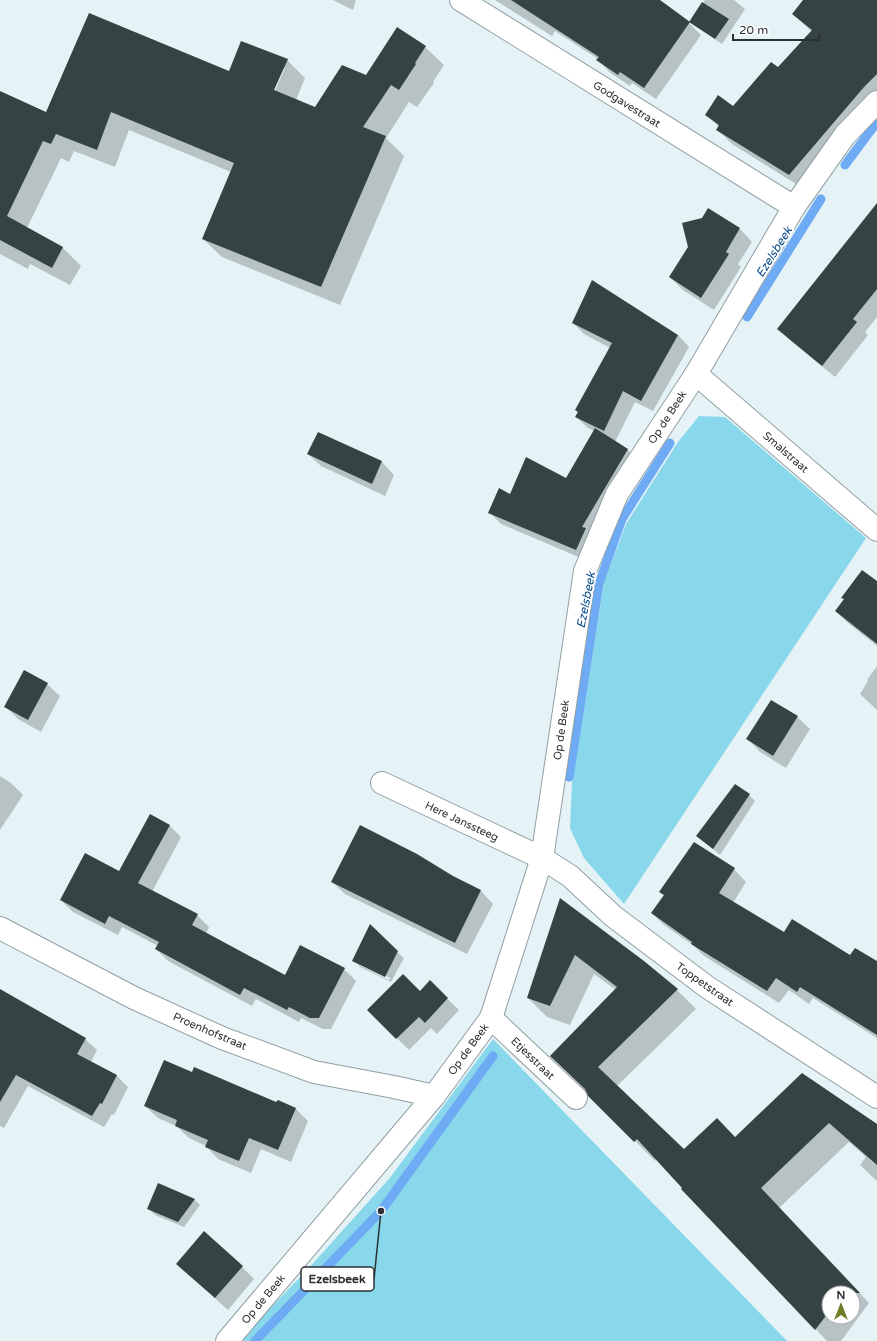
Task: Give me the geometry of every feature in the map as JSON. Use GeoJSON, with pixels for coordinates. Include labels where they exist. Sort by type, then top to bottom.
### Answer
{"type":"FeatureCollection","features":[{"type":"Feature","properties":{"kind":"street","name":"Godgavestraat"},"geometry":{"type":"LineString","coordinates":[[461,0],[794,207]]}},
{"type":"Feature","properties":{"kind":"street","name":"Op de Beek"},"geometry":{"type":"LineString","coordinates":[[227,1341],[434,1096],[491,1018],[542,858],[585,571],[617,494],[696,374],[794,207],[845,136],[877,102]]}},
{"type":"Feature","properties":{"kind":"street","name":"Smalstraat"},"geometry":{"type":"LineString","coordinates":[[696,374],[877,530]]}},
{"type":"Feature","properties":{"kind":"street","name":"Here Janssteeg"},"geometry":{"type":"LineString","coordinates":[[382,783],[542,858]]}},
{"type":"Feature","properties":{"kind":"street","name":"Toppetstraat"},"geometry":{"type":"LineString","coordinates":[[542,858],[570,876],[613,916],[707,987],[877,1097]]}},
{"type":"Feature","properties":{"kind":"street","name":"Proenhofstraat"},"geometry":{"type":"LineString","coordinates":[[0,928],[134,998],[222,1038],[314,1072],[434,1096]]}},
{"type":"Feature","properties":{"kind":"street","name":"Etjesstraat"},"geometry":{"type":"LineString","coordinates":[[491,1018],[576,1098]]}},
{"type":"Feature","properties":{"kind":"shaded area"},"geometry":{"type":"Polygon","coordinates":[[[699,416],[725,417],[866,538],[624,904],[584,858],[570,828],[572,781],[604,583],[626,524],[678,442],[699,416]]]}},
{"type":"Feature","properties":{"kind":"shaded area"},"geometry":{"type":"Polygon","coordinates":[[[493,1039],[787,1341],[241,1341],[252,1327],[306,1271],[389,1179],[493,1039]]]}},
{"type":"Feature","properties":{"kind":"building"},"geometry":{"type":"Polygon","coordinates":[[[511,0],[660,0],[690,22],[644,88],[620,72],[618,75],[596,60],[599,57],[511,0]]]}},
{"type":"Feature","properties":{"kind":"building"},"geometry":{"type":"Polygon","coordinates":[[[803,0],[877,0],[877,74],[864,87],[789,175],[716,130],[719,125],[705,115],[718,95],[733,106],[771,62],[778,67],[812,30],[792,14],[803,0]]]}},
{"type":"Feature","properties":{"kind":"building"},"geometry":{"type":"Polygon","coordinates":[[[702,2],[729,19],[715,39],[689,22],[702,2]]]}},
{"type":"Feature","properties":{"kind":"building"},"geometry":{"type":"Polygon","coordinates":[[[89,13],[229,71],[241,41],[288,59],[274,90],[315,107],[342,65],[366,75],[397,27],[426,46],[399,90],[391,85],[363,127],[386,136],[321,287],[202,239],[234,163],[111,112],[97,150],[56,134],[51,144],[43,141],[7,216],[63,247],[52,268],[0,240],[0,91],[46,112],[89,13]]]}},
{"type":"Feature","properties":{"kind":"building"},"geometry":{"type":"Polygon","coordinates":[[[877,203],[877,289],[853,319],[857,322],[822,366],[777,329],[877,203]]]}},
{"type":"Feature","properties":{"kind":"building"},"geometry":{"type":"Polygon","coordinates":[[[708,208],[740,228],[726,252],[729,254],[701,298],[669,277],[688,247],[682,223],[702,218],[708,208]]]}},
{"type":"Feature","properties":{"kind":"building"},"geometry":{"type":"Polygon","coordinates":[[[592,280],[678,335],[641,401],[623,391],[604,431],[575,417],[578,412],[575,410],[612,343],[572,323],[592,280]]]}},
{"type":"Feature","properties":{"kind":"building"},"geometry":{"type":"Polygon","coordinates":[[[595,428],[628,449],[582,527],[586,528],[576,550],[488,513],[499,488],[510,494],[526,457],[566,478],[595,428]]]}},
{"type":"Feature","properties":{"kind":"building"},"geometry":{"type":"Polygon","coordinates":[[[318,432],[382,461],[372,484],[307,454],[318,432]]]}},
{"type":"Feature","properties":{"kind":"building"},"geometry":{"type":"Polygon","coordinates":[[[862,570],[877,581],[877,644],[835,611],[844,599],[841,598],[862,570]]]}},
{"type":"Feature","properties":{"kind":"building"},"geometry":{"type":"Polygon","coordinates":[[[24,670],[48,683],[28,720],[4,707],[24,670]]]}},
{"type":"Feature","properties":{"kind":"building"},"geometry":{"type":"Polygon","coordinates":[[[771,700],[798,716],[773,756],[746,739],[771,700]]]}},
{"type":"Feature","properties":{"kind":"building"},"geometry":{"type":"Polygon","coordinates":[[[735,784],[750,794],[713,849],[696,836],[735,784]]]}},
{"type":"Feature","properties":{"kind":"building"},"geometry":{"type":"Polygon","coordinates":[[[150,814],[170,825],[138,883],[198,914],[192,925],[285,975],[300,945],[345,968],[319,1018],[310,1018],[289,1007],[287,1010],[244,988],[240,995],[155,949],[159,942],[109,916],[105,924],[60,900],[85,853],[119,871],[150,814]]]}},
{"type":"Feature","properties":{"kind":"building"},"geometry":{"type":"Polygon","coordinates":[[[360,825],[417,854],[453,876],[481,890],[455,943],[331,882],[360,825]]]}},
{"type":"Feature","properties":{"kind":"building"},"geometry":{"type":"Polygon","coordinates":[[[694,842],[735,868],[719,893],[784,932],[792,919],[850,955],[855,948],[877,961],[877,1035],[800,987],[797,992],[776,978],[767,991],[691,944],[692,942],[651,913],[664,895],[659,892],[694,842]]]}},
{"type":"Feature","properties":{"kind":"building"},"geometry":{"type":"Polygon","coordinates":[[[560,898],[644,961],[678,989],[598,1067],[684,1149],[717,1118],[735,1137],[802,1073],[877,1124],[877,1165],[829,1123],[761,1188],[852,1285],[821,1285],[821,1322],[815,1330],[681,1189],[682,1188],[637,1139],[634,1142],[588,1096],[585,1089],[550,1056],[617,987],[575,955],[550,1006],[527,998],[560,898]]]}},
{"type":"Feature","properties":{"kind":"building"},"geometry":{"type":"Polygon","coordinates":[[[370,924],[398,951],[385,977],[352,961],[370,924]]]}},
{"type":"Feature","properties":{"kind":"building"},"geometry":{"type":"Polygon","coordinates":[[[403,974],[420,991],[430,980],[448,998],[425,1023],[419,1017],[396,1039],[367,1010],[403,974]]]}},
{"type":"Feature","properties":{"kind":"building"},"geometry":{"type":"Polygon","coordinates":[[[0,989],[86,1038],[77,1054],[117,1075],[102,1104],[100,1103],[92,1116],[16,1075],[0,1102],[0,989]]]}},
{"type":"Feature","properties":{"kind":"building"},"geometry":{"type":"Polygon","coordinates":[[[164,1060],[192,1072],[194,1067],[276,1102],[278,1100],[296,1108],[278,1150],[249,1138],[239,1161],[205,1147],[208,1140],[175,1126],[177,1120],[144,1106],[164,1060]]]}},
{"type":"Feature","properties":{"kind":"building"},"geometry":{"type":"Polygon","coordinates":[[[158,1183],[195,1199],[178,1222],[147,1209],[158,1183]]]}},
{"type":"Feature","properties":{"kind":"building"},"geometry":{"type":"Polygon","coordinates":[[[204,1231],[243,1266],[215,1298],[176,1264],[204,1231]]]}},
{"type":"Feature","properties":{"kind":"waterway","name":"Ezelsbeek"},"geometry":{"type":"LineString","coordinates":[[845,165],[877,124]]}},
{"type":"Feature","properties":{"kind":"waterway","name":"Ezelsbeek"},"geometry":{"type":"LineString","coordinates":[[747,317],[821,199]]}},
{"type":"Feature","properties":{"kind":"waterway","name":"Ezelsbeek"},"geometry":{"type":"LineString","coordinates":[[569,777],[599,584],[622,519],[670,443]]}},
{"type":"Feature","properties":{"kind":"waterway","name":"Ezelsbeek"},"geometry":{"type":"LineString","coordinates":[[255,1341],[381,1211],[493,1056]]}},
{"type":"Feature","properties":{"kind":"place","name":"Ezelsbeek"},"geometry":{"type":"Point","coordinates":[381,1211]}}]}
